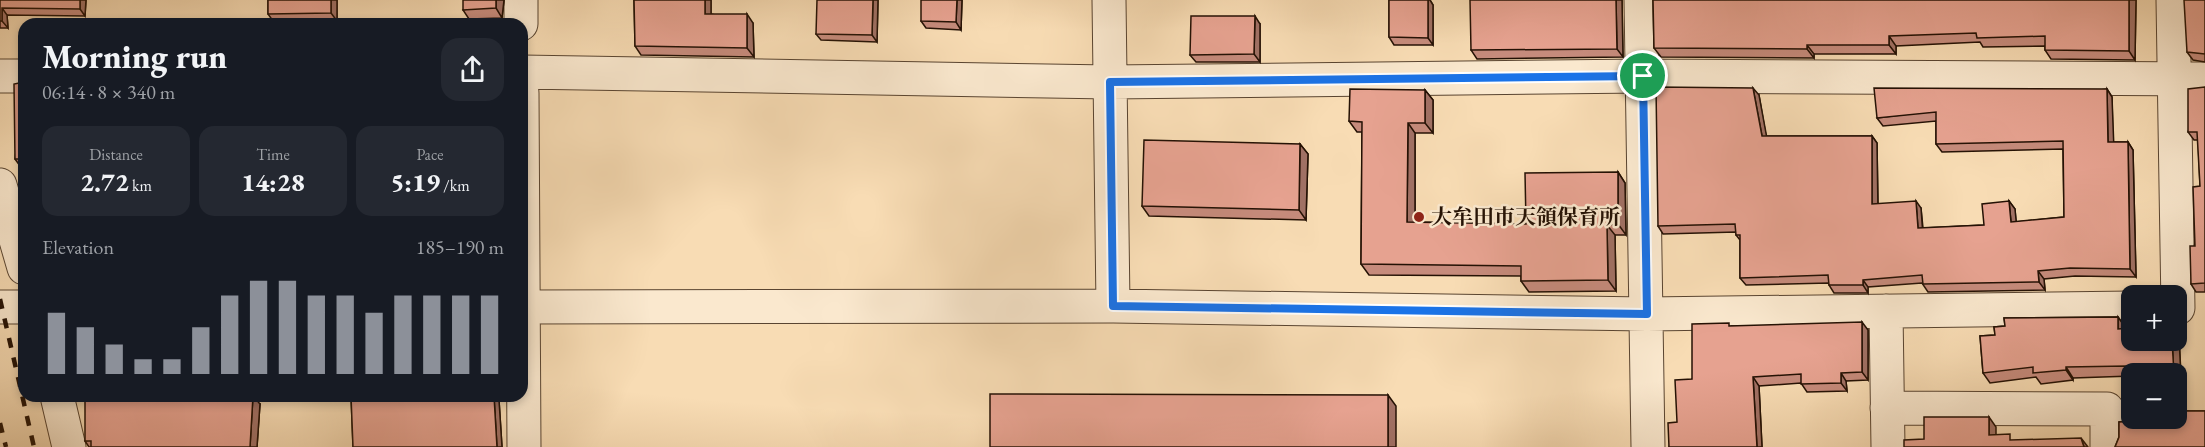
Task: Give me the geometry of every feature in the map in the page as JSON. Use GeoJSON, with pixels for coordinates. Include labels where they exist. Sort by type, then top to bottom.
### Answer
{"type":"FeatureCollection","features":[{"type":"Feature","properties":{"kind":"street"},"geometry":{"type":"LineString","coordinates":[[521,0],[521,18]]}},
{"type":"Feature","properties":{"kind":"street"},"geometry":{"type":"LineString","coordinates":[[1109,0],[1113,306]]}},
{"type":"Feature","properties":{"kind":"street"},"geometry":{"type":"LineString","coordinates":[[1641,0],[1648,447]]}},
{"type":"Feature","properties":{"kind":"street"},"geometry":{"type":"LineString","coordinates":[[2173,0],[2189,79],[2187,308]]}},
{"type":"Feature","properties":{"kind":"street"},"geometry":{"type":"LineString","coordinates":[[528,72],[1110,82],[1643,76],[2189,79]]}},
{"type":"Feature","properties":{"kind":"street"},"geometry":{"type":"LineString","coordinates":[[0,76],[18,76]]}},
{"type":"Feature","properties":{"kind":"street"},"geometry":{"type":"LineString","coordinates":[[0,185],[18,247]]}},
{"type":"Feature","properties":{"kind":"street"},"geometry":{"type":"LineString","coordinates":[[0,306],[18,307]]}},
{"type":"Feature","properties":{"kind":"street"},"geometry":{"type":"LineString","coordinates":[[528,306],[1113,306],[1647,314],[2121,308]]}},
{"type":"Feature","properties":{"kind":"street"},"geometry":{"type":"LineString","coordinates":[[1886,311],[1888,447]]}},
{"type":"Feature","properties":{"kind":"street"},"geometry":{"type":"LineString","coordinates":[[58,402],[69,447]]}},
{"type":"Feature","properties":{"kind":"street"},"geometry":{"type":"LineString","coordinates":[[524,402],[524,447]]}},
{"type":"Feature","properties":{"kind":"street"},"geometry":{"type":"LineString","coordinates":[[1887,408],[2107,409],[2107,447]]}},
{"type":"Feature","properties":{"kind":"building"},"geometry":{"type":"Polygon","coordinates":[[[0,0],[80,0],[80,9],[2,8],[2,21],[0,21],[0,0]]]}},
{"type":"Feature","properties":{"kind":"building"},"geometry":{"type":"Polygon","coordinates":[[[268,0],[331,0],[331,13],[268,14],[268,0]]]}},
{"type":"Feature","properties":{"kind":"building"},"geometry":{"type":"Polygon","coordinates":[[[463,0],[496,0],[496,8],[463,10],[463,0]]]}},
{"type":"Feature","properties":{"kind":"building"},"geometry":{"type":"Polygon","coordinates":[[[634,0],[705,0],[705,14],[747,14],[747,48],[635,46],[634,0]]]}},
{"type":"Feature","properties":{"kind":"building"},"geometry":{"type":"Polygon","coordinates":[[[817,0],[873,0],[872,35],[816,34],[817,0]]]}},
{"type":"Feature","properties":{"kind":"building"},"geometry":{"type":"Polygon","coordinates":[[[921,0],[957,0],[956,22],[921,21],[921,0]]]}},
{"type":"Feature","properties":{"kind":"building"},"geometry":{"type":"Polygon","coordinates":[[[1389,0],[1428,0],[1428,38],[1389,37],[1389,0]]]}},
{"type":"Feature","properties":{"kind":"building"},"geometry":{"type":"Polygon","coordinates":[[[1470,0],[1616,0],[1617,49],[1471,50],[1470,0]]]}},
{"type":"Feature","properties":{"kind":"building"},"geometry":{"type":"Polygon","coordinates":[[[1653,0],[2129,0],[2129,51],[2045,50],[2045,36],[1977,38],[1976,33],[1889,36],[1889,45],[1807,45],[1807,49],[1654,48],[1653,0]]]}},
{"type":"Feature","properties":{"kind":"building"},"geometry":{"type":"Polygon","coordinates":[[[2184,0],[2205,0],[2205,54],[2187,52],[2184,0]]]}},
{"type":"Feature","properties":{"kind":"building"},"geometry":{"type":"Polygon","coordinates":[[[1191,16],[1255,16],[1254,54],[1190,55],[1191,16]]]}},
{"type":"Feature","properties":{"kind":"building"},"geometry":{"type":"Polygon","coordinates":[[[18,83],[18,159],[15,159],[14,84],[18,83]]]}},
{"type":"Feature","properties":{"kind":"building"},"geometry":{"type":"Polygon","coordinates":[[[1656,87],[1753,88],[1762,136],[1872,136],[1872,204],[1916,201],[1918,228],[1984,225],[1982,204],[2009,201],[2011,222],[2064,217],[2063,141],[1936,144],[1936,112],[1877,118],[1874,88],[2107,89],[2108,142],[2128,142],[2130,269],[2070,268],[2038,271],[2039,282],[1923,284],[1922,275],[1863,280],[1863,285],[1829,285],[1828,275],[1740,278],[1740,235],[1736,235],[1735,224],[1658,226],[1656,87]]]}},
{"type":"Feature","properties":{"kind":"building"},"geometry":{"type":"Polygon","coordinates":[[[2205,87],[2205,283],[2191,284],[2190,246],[2195,246],[2193,187],[2200,186],[2197,132],[2188,132],[2188,89],[2205,87]]]}},
{"type":"Feature","properties":{"kind":"building"},"geometry":{"type":"Polygon","coordinates":[[[1350,89],[1425,90],[1425,123],[1408,123],[1407,222],[1526,224],[1525,173],[1618,172],[1618,224],[1607,225],[1608,280],[1521,281],[1521,266],[1361,264],[1362,122],[1349,121],[1350,89]]]}},
{"type":"Feature","properties":{"kind":"building"},"geometry":{"type":"Polygon","coordinates":[[[1144,140],[1300,144],[1299,210],[1142,206],[1144,140]]]}},
{"type":"Feature","properties":{"kind":"building"},"geometry":{"type":"Polygon","coordinates":[[[2118,317],[2118,329],[2121,329],[2121,351],[2173,351],[2173,363],[2121,363],[2121,366],[2066,367],[2066,370],[2033,373],[2033,367],[1983,373],[1980,336],[1995,335],[1994,327],[2005,326],[2004,318],[2118,317]]]}},
{"type":"Feature","properties":{"kind":"building"},"geometry":{"type":"Polygon","coordinates":[[[1862,322],[1862,372],[1841,373],[1841,383],[1801,384],[1801,374],[1753,377],[1757,447],[1669,447],[1668,423],[1677,422],[1675,380],[1692,379],[1692,324],[1729,323],[1729,326],[1862,322]]]}},
{"type":"Feature","properties":{"kind":"building"},"geometry":{"type":"Polygon","coordinates":[[[990,394],[1388,395],[1388,447],[990,447],[990,394]]]}},
{"type":"Feature","properties":{"kind":"building"},"geometry":{"type":"Polygon","coordinates":[[[85,402],[253,402],[250,447],[91,447],[91,441],[85,441],[85,402]]]}},
{"type":"Feature","properties":{"kind":"building"},"geometry":{"type":"Polygon","coordinates":[[[351,402],[494,402],[497,447],[353,447],[351,402]]]}},
{"type":"Feature","properties":{"kind":"building"},"geometry":{"type":"Polygon","coordinates":[[[2187,411],[2205,411],[2205,447],[2115,447],[2119,437],[2119,422],[2121,422],[2121,429],[2187,429],[2187,411]]]}},
{"type":"Feature","properties":{"kind":"building"},"geometry":{"type":"Polygon","coordinates":[[[1924,417],[1989,417],[1989,435],[2010,434],[2010,440],[2081,438],[2084,447],[1904,447],[1904,440],[1924,439],[1924,417]]]}},
{"type":"Feature","properties":{"kind":"railway"},"geometry":{"type":"LineString","coordinates":[[0,299],[18,377]]}},
{"type":"Feature","properties":{"kind":"railway"},"geometry":{"type":"LineString","coordinates":[[24,402],[34,447]]}},
{"type":"Feature","properties":{"kind":"railway"},"geometry":{"type":"LineString","coordinates":[[0,423],[6,447]]}},
{"type":"Feature","properties":{"kind":"place","name":"大牟田市天領保育所"},"geometry":{"type":"Point","coordinates":[1419,217]}},
{"type":"Feature","properties":{"kind":"route"},"geometry":{"type":"LineString","coordinates":[[1643,76],[1647,314],[1113,306],[1110,82],[1643,76]]}}]}
